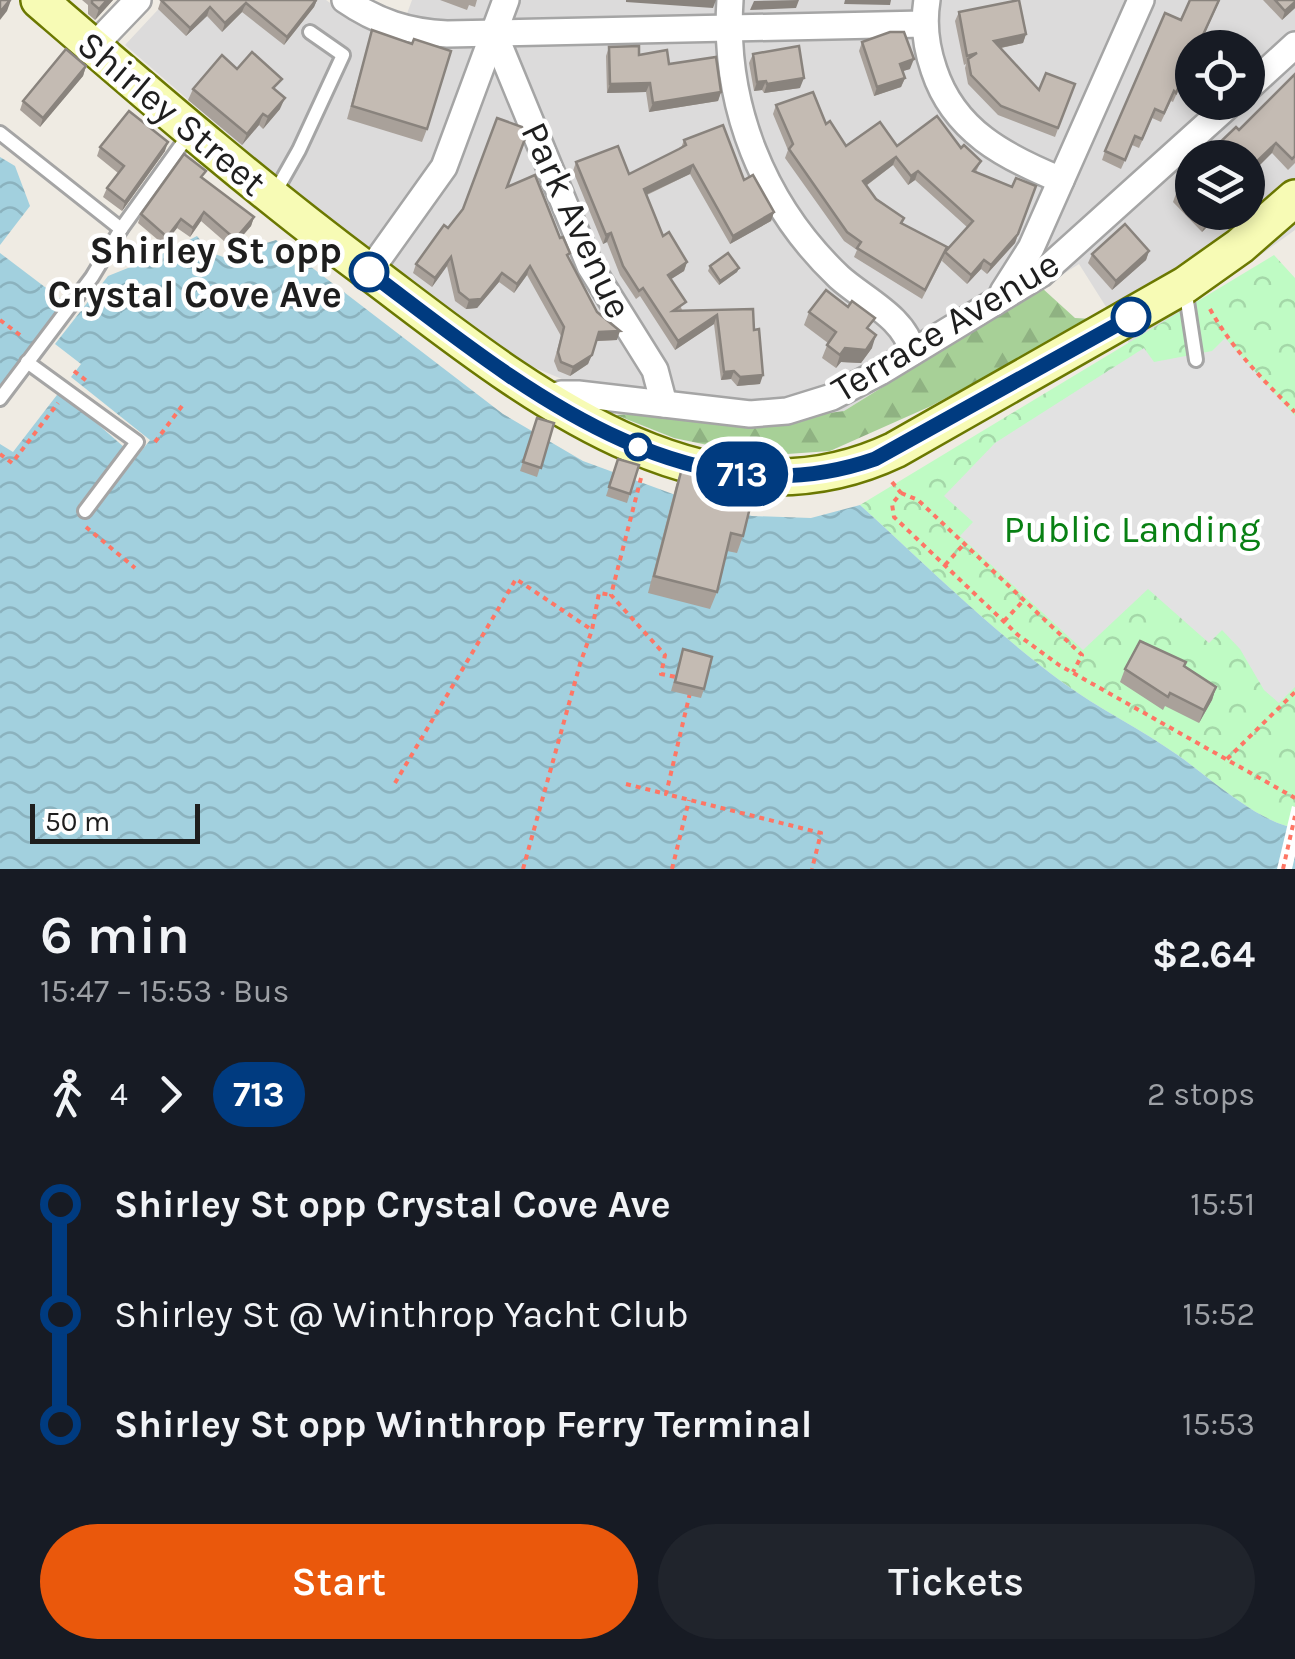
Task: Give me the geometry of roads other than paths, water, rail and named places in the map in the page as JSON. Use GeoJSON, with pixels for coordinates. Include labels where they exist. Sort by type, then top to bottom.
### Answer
{"type":"FeatureCollection","features":[{"type":"Feature","properties":{"kind":"main road","name":"Shirley Street"},"geometry":{"type":"LineString","coordinates":[[38,0],[272,198],[546,399],[594,428],[648,451],[726,472],[777,478],[831,473],[875,459],[1197,297],[1240,246],[1295,198]]}},
{"type":"Feature","properties":{"kind":"street"},"geometry":{"type":"LineString","coordinates":[[93,47],[138,0]]}},
{"type":"Feature","properties":{"kind":"street"},"geometry":{"type":"LineString","coordinates":[[345,0],[371,17],[408,30],[447,34],[728,28],[926,12],[932,64],[953,110],[993,148],[1060,180]]}},
{"type":"Feature","properties":{"kind":"street"},"geometry":{"type":"LineString","coordinates":[[369,272],[441,174],[506,0]]}},
{"type":"Feature","properties":{"kind":"street"},"geometry":{"type":"LineString","coordinates":[[730,0],[728,28],[733,78],[744,124],[772,194],[824,262],[904,331],[912,352]]}},
{"type":"Feature","properties":{"kind":"street"},"geometry":{"type":"LineString","coordinates":[[985,310],[1024,261],[1141,0]]}},
{"type":"Feature","properties":{"kind":"street","name":"Park Avenue"},"geometry":{"type":"LineString","coordinates":[[494,33],[584,254],[655,370],[664,404]]}},
{"type":"Feature","properties":{"kind":"street"},"geometry":{"type":"LineString","coordinates":[[1265,72],[1295,45]]}},
{"type":"Feature","properties":{"kind":"street","name":"Terrace Avenue"},"geometry":{"type":"LineString","coordinates":[[546,399],[578,394],[738,414],[787,411],[843,392],[985,310],[1060,259],[1212,120]]}},
{"type":"Feature","properties":{"kind":"lane"},"geometry":{"type":"LineString","coordinates":[[272,198],[299,150],[342,54],[310,32]]}},
{"type":"Feature","properties":{"kind":"lane"},"geometry":{"type":"LineString","coordinates":[[0,132],[121,229]]}},
{"type":"Feature","properties":{"kind":"lane"},"geometry":{"type":"LineString","coordinates":[[0,400],[92,278],[121,229],[190,132]]}},
{"type":"Feature","properties":{"kind":"lane"},"geometry":{"type":"LineString","coordinates":[[1196,360],[1197,297]]}},
{"type":"Feature","properties":{"kind":"lane"},"geometry":{"type":"LineString","coordinates":[[26,362],[137,442],[81,516]]}},
{"type":"Feature","properties":{"kind":"water"},"geometry":{"type":"Polygon","coordinates":[[[0,157],[15,166],[30,206],[0,245],[0,157]]]}},
{"type":"Feature","properties":{"kind":"water"},"geometry":{"type":"Polygon","coordinates":[[[197,236],[210,252],[223,257],[276,240],[503,414],[583,461],[681,497],[752,516],[811,518],[860,505],[1035,662],[1165,746],[1250,808],[1295,828],[1295,869],[0,869],[0,444],[13,452],[60,391],[125,448],[79,504],[93,513],[150,440],[71,377],[81,364],[55,344],[108,276],[197,236]]]}},
{"type":"Feature","properties":{"kind":"water"},"geometry":{"type":"Polygon","coordinates":[[[0,253],[66,303],[0,388],[0,253]]]}},
{"type":"Feature","properties":{"kind":"place","name":"Shirley St opp Crystal Cove Ave"},"geometry":{"type":"Point","coordinates":[369,272]}},
{"type":"Feature","properties":{"kind":"park label","name":"Public Landing"},"geometry":{"type":"Point","coordinates":[1132,529]}}]}
